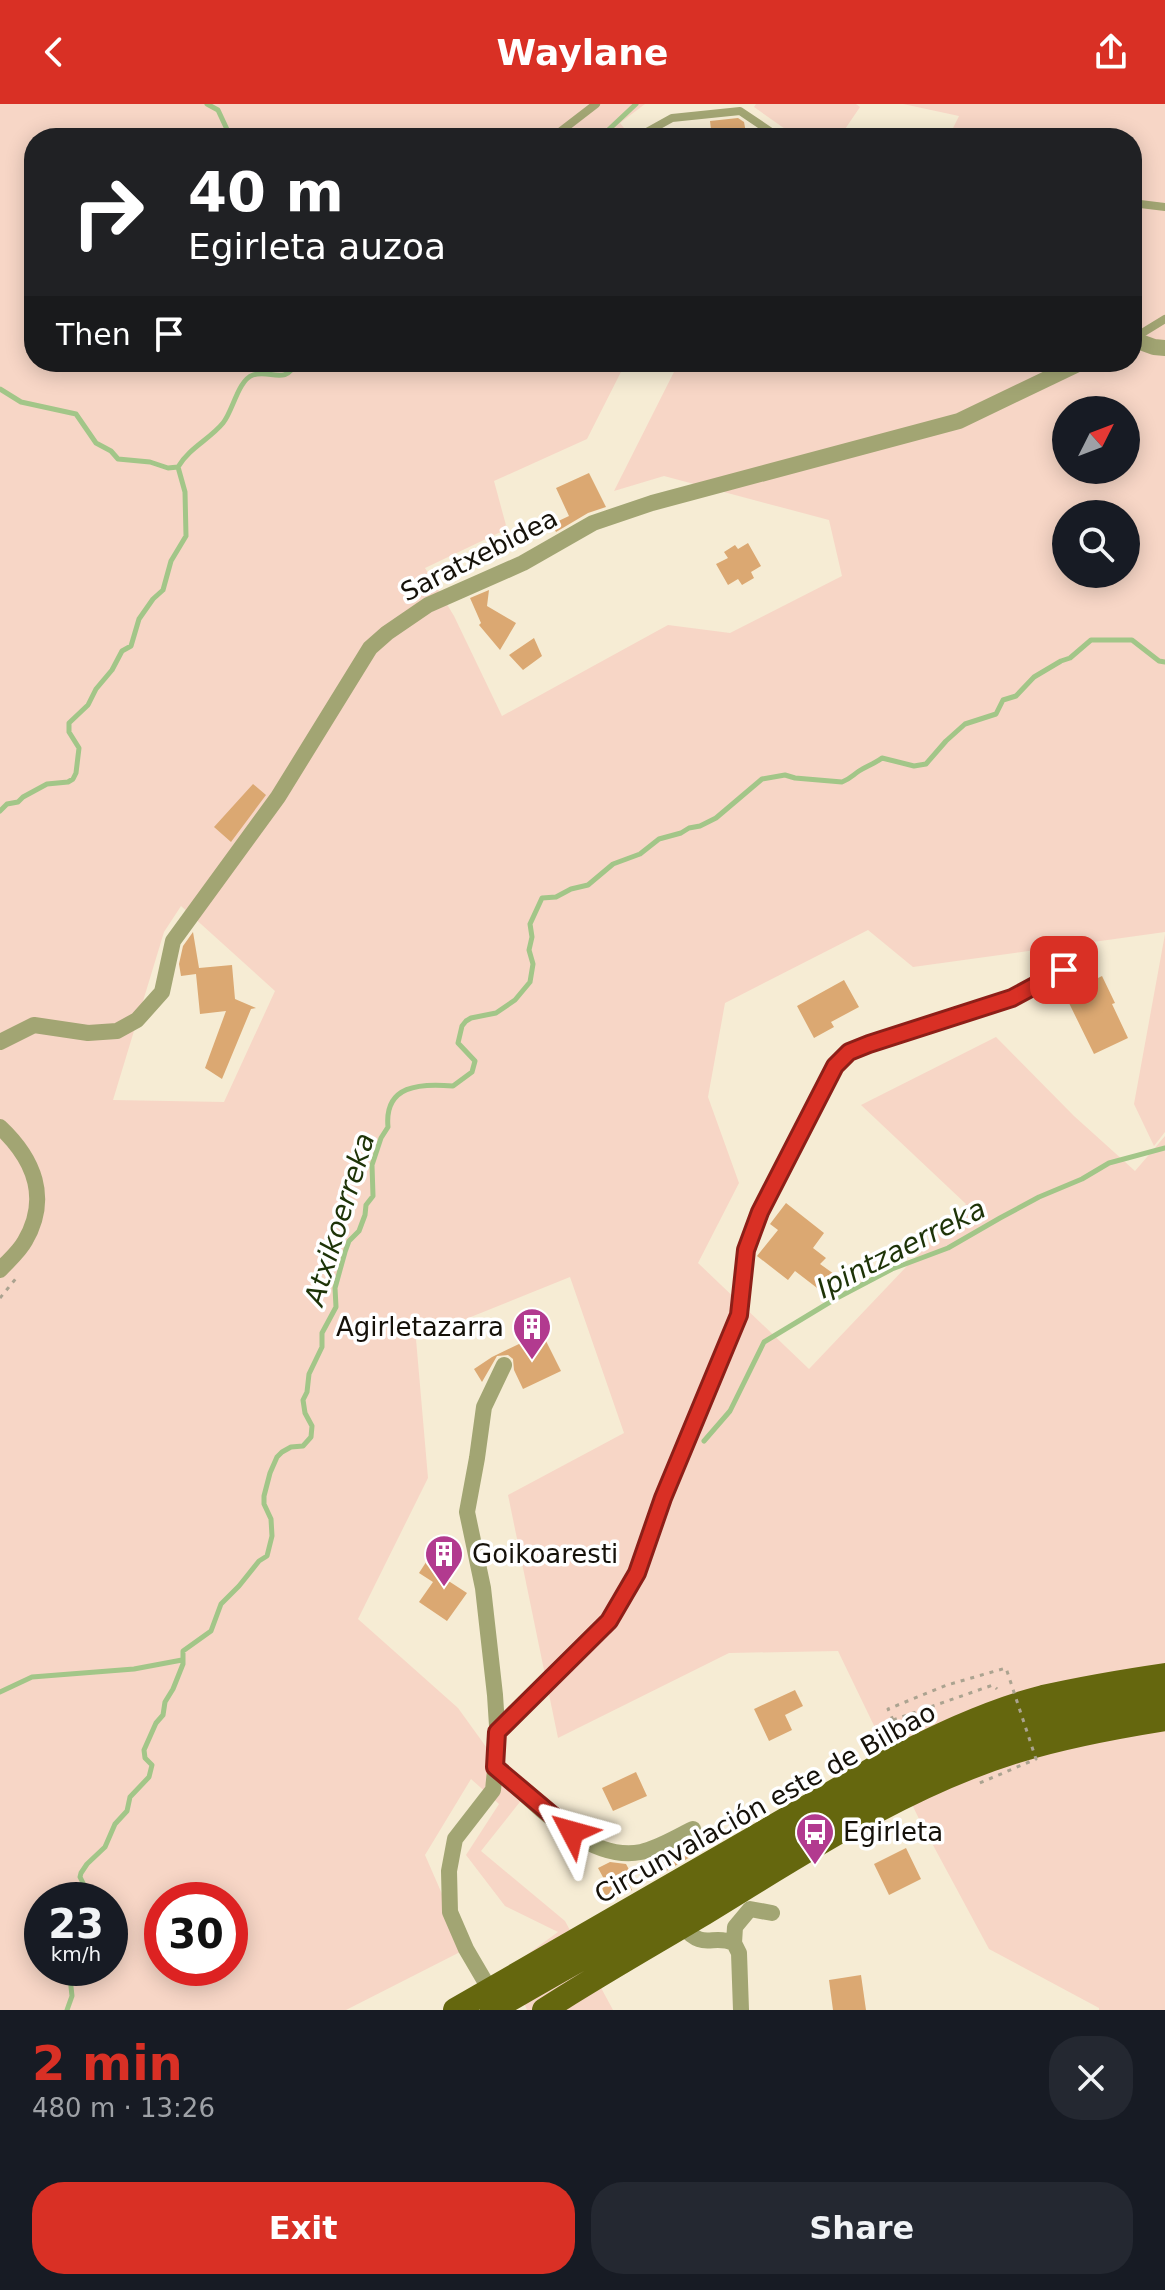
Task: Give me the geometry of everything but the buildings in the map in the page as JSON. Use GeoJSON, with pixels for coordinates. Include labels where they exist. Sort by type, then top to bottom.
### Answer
{"type":"FeatureCollection","features":[{"type":"Feature","properties":{"kind":"main road","name":"Circunvalación este de Bilbao"},"geometry":{"type":"LineString","coordinates":[[491,2000],[878,1766],[943,1734],[1042,1698],[1165,1675]]}},
{"type":"Feature","properties":{"kind":"main road","name":"Circunvalación este de Bilbao"},"geometry":{"type":"LineString","coordinates":[[455,2010],[491,2000],[622,1937],[813,1825],[955,1751],[1054,1718],[1165,1698]]}},
{"type":"Feature","properties":{"kind":"main road"},"geometry":{"type":"LineString","coordinates":[[548,2008],[867,1817],[960,1772],[1016,1751],[1093,1730],[1165,1719]]}},
{"type":"Feature","properties":{"kind":"street"},"geometry":{"type":"LineString","coordinates":[[1142,342],[1165,348]]}},
{"type":"Feature","properties":{"kind":"street","name":"Saratxebidea"},"geometry":{"type":"LineString","coordinates":[[0,1042],[34,1025],[88,1033],[117,1031],[137,1020],[162,992],[173,941],[278,797],[370,648],[428,605],[523,563],[593,523],[652,503],[959,421],[1061,372]]}},
{"type":"Feature","properties":{"kind":"street"},"geometry":{"type":"LineString","coordinates":[[497,1732],[609,1621],[637,1573],[663,1498],[739,1315],[746,1250],[760,1212],[835,1066],[849,1052],[869,1044],[1012,998],[1064,970],[1070,976]]}},
{"type":"Feature","properties":{"kind":"street"},"geometry":{"type":"LineString","coordinates":[[0,1127],[14,1140],[31,1169],[39,1193],[36,1220],[24,1244],[0,1270]]}},
{"type":"Feature","properties":{"kind":"street"},"geometry":{"type":"LineString","coordinates":[[491,2000],[450,1912],[449,1871],[455,1839],[493,1790],[497,1732],[483,1588],[467,1512],[484,1407],[504,1365]]}},
{"type":"Feature","properties":{"kind":"street"},"geometry":{"type":"LineString","coordinates":[[495,1767],[593,1847],[623,1854],[642,1852],[693,1829]]}},
{"type":"Feature","properties":{"kind":"street"},"geometry":{"type":"LineString","coordinates":[[741,2010],[735,1927],[750,1909],[769,1906]]}},
{"type":"Feature","properties":{"kind":"street"},"geometry":{"type":"LineString","coordinates":[[682,1926],[697,1940],[725,1939],[734,1943]]}},
{"type":"Feature","properties":{"kind":"lane"},"geometry":{"type":"LineString","coordinates":[[565,128],[596,104]]}},
{"type":"Feature","properties":{"kind":"lane"},"geometry":{"type":"LineString","coordinates":[[654,128],[672,118],[740,111],[765,128]]}},
{"type":"Feature","properties":{"kind":"lane"},"geometry":{"type":"LineString","coordinates":[[1142,204],[1165,207]]}},
{"type":"Feature","properties":{"kind":"lane"},"geometry":{"type":"LineString","coordinates":[[1142,333],[1165,319]]}},
{"type":"Feature","properties":{"kind":"path"},"geometry":{"type":"LineString","coordinates":[[975,1785],[1036,1759],[1006,1668],[947,1685],[888,1709],[893,1720],[993,1685],[999,1693]]}},
{"type":"Feature","properties":{"kind":"path"},"geometry":{"type":"LineString","coordinates":[[881,1745],[892,1734],[933,1715]]}},
{"type":"Feature","properties":{"kind":"shaded area"},"geometry":{"type":"Polygon","coordinates":[[[0,104],[645,104],[620,123],[624,128],[24,128],[24,372],[621,372],[587,439],[494,481],[507,529],[425,568],[454,616],[502,716],[668,625],[730,633],[842,576],[829,520],[664,476],[614,491],[674,372],[1142,372],[1142,128],[953,128],[959,116],[903,104],[1165,104],[1165,932],[913,967],[868,930],[725,1003],[708,1097],[739,1183],[698,1263],[809,1369],[966,1204],[861,1105],[996,1037],[1074,1116],[1135,1171],[1165,1136],[1165,2010],[1099,2010],[989,1949],[920,1821],[838,1651],[729,1653],[558,1738],[508,1495],[624,1433],[570,1277],[416,1339],[428,1478],[358,1619],[458,1708],[523,1798],[481,1851],[565,1921],[613,2010],[527,2010],[510,1967],[558,1932],[505,1906],[466,1855],[499,1804],[471,1779],[425,1855],[466,1949],[346,2010],[0,2010],[0,104]],[[181,906],[164,932],[113,1100],[224,1102],[275,991],[181,906]]]}},
{"type":"Feature","properties":{"kind":"shaded area"},"geometry":{"type":"Polygon","coordinates":[[[756,104],[856,104],[860,107],[846,128],[784,128],[754,107],[756,104]]]}},
{"type":"Feature","properties":{"kind":"shaded area"},"geometry":{"type":"Polygon","coordinates":[[[1165,934],[1165,1132],[1154,1146],[1134,1104],[1165,934]]]}},
{"type":"Feature","properties":{"kind":"waterway"},"geometry":{"type":"LineString","coordinates":[[207,104],[218,110],[226,128]]}},
{"type":"Feature","properties":{"kind":"waterway"},"geometry":{"type":"LineString","coordinates":[[610,128],[636,104]]}},
{"type":"Feature","properties":{"kind":"waterway"},"geometry":{"type":"LineString","coordinates":[[0,389],[21,402],[76,414],[96,443],[118,459],[150,462],[168,468],[178,467],[223,423],[248,378],[288,372]]}},
{"type":"Feature","properties":{"kind":"waterway"},"geometry":{"type":"LineString","coordinates":[[0,811],[7,804],[18,802],[47,784],[73,779],[79,748],[69,732],[69,723],[88,705],[122,651],[131,646],[139,619],[163,590],[171,561],[186,536],[185,492],[178,467]]}},
{"type":"Feature","properties":{"kind":"waterway","name":"Atxikoerreka"},"geometry":{"type":"LineString","coordinates":[[82,1882],[81,1873],[105,1847],[115,1824],[127,1811],[130,1797],[149,1777],[152,1765],[145,1758],[144,1750],[163,1715],[165,1702],[183,1664],[183,1651],[211,1631],[221,1604],[267,1556],[272,1536],[264,1496],[270,1473],[282,1452],[303,1446],[311,1437],[312,1426],[303,1400],[309,1374],[322,1347],[322,1333],[336,1307],[335,1288],[345,1252],[349,1241],[359,1231],[366,1205],[373,1196],[372,1165],[388,1127],[392,1102],[398,1095],[417,1087],[453,1086],[472,1072],[475,1061],[458,1043],[462,1026],[471,1018],[496,1013],[515,1000],[530,982],[533,964],[529,950],[532,937],[530,924],[542,898],[556,897],[588,885],[613,864],[640,854],[659,839],[716,818],[762,779],[785,775],[842,782],[882,758],[914,766],[926,764],[965,724],[996,714],[1003,700],[1016,696],[1034,677],[1070,658],[1091,640],[1132,640],[1159,661],[1165,662]]}},
{"type":"Feature","properties":{"kind":"waterway","name":"Ipintzaerreka"},"geometry":{"type":"LineString","coordinates":[[704,1441],[730,1411],[764,1342],[892,1269],[948,1248],[1039,1197],[1082,1179],[1109,1163],[1165,1148]]}},
{"type":"Feature","properties":{"kind":"waterway"},"geometry":{"type":"LineString","coordinates":[[0,1692],[32,1677],[134,1669],[182,1660]]}},
{"type":"Feature","properties":{"kind":"waterway","name":"Atxikoerreka"},"geometry":{"type":"LineString","coordinates":[[67,2010],[72,1996],[71,1986]]}},
{"type":"Feature","properties":{"kind":"place","name":"Agirletazarra"},"geometry":{"type":"Point","coordinates":[532,1361]}},
{"type":"Feature","properties":{"kind":"place","name":"Goikoaresti"},"geometry":{"type":"Point","coordinates":[444,1588]}},
{"type":"Feature","properties":{"kind":"place","name":"Egirleta"},"geometry":{"type":"Point","coordinates":[815,1866]}},
{"type":"Feature","properties":{"kind":"route"},"geometry":{"type":"LineString","coordinates":[[572,1832],[495,1767],[497,1732],[609,1621],[637,1573],[663,1498],[739,1315],[746,1250],[760,1212],[835,1066],[849,1052],[1012,998],[1064,970]]}}]}
